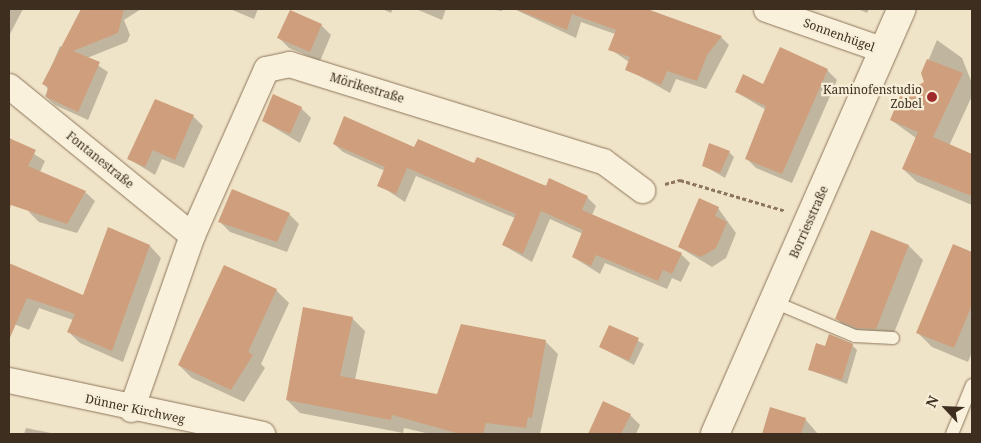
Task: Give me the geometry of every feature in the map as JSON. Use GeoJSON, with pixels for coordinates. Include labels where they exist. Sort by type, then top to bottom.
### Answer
{"type":"FeatureCollection","features":[{"type":"Feature","properties":{"kind":"main road","name":"Borriesstraße"},"geometry":{"type":"LineString","coordinates":[[715,434],[902,9]]}},
{"type":"Feature","properties":{"kind":"street","name":"Sonnenhügel"},"geometry":{"type":"LineString","coordinates":[[766,9],[884,50]]}},
{"type":"Feature","properties":{"kind":"street","name":"Mörikestraße"},"geometry":{"type":"LineString","coordinates":[[130,409],[192,235],[266,69],[289,64],[603,162],[642,190]]}},
{"type":"Feature","properties":{"kind":"street","name":"Fontanestraße"},"geometry":{"type":"LineString","coordinates":[[9,86],[192,235]]}},
{"type":"Feature","properties":{"kind":"street","name":"Dünner Kirchweg"},"geometry":{"type":"LineString","coordinates":[[9,380],[130,409],[262,434]]}},
{"type":"Feature","properties":{"kind":"lane"},"geometry":{"type":"LineString","coordinates":[[774,302],[855,336],[893,338]]}},
{"type":"Feature","properties":{"kind":"lane"},"geometry":{"type":"LineString","coordinates":[[952,434],[972,385]]}},
{"type":"Feature","properties":{"kind":"path"},"geometry":{"type":"LineString","coordinates":[[642,190],[680,180],[811,218]]}},
{"type":"Feature","properties":{"kind":"building"},"geometry":{"type":"Polygon","coordinates":[[[81,9],[124,9],[118,33],[73,51],[100,62],[78,112],[46,97],[48,87],[42,84],[81,9]]]}},
{"type":"Feature","properties":{"kind":"building"},"geometry":{"type":"Polygon","coordinates":[[[515,9],[647,9],[722,36],[707,55],[697,81],[667,71],[661,85],[625,70],[630,57],[608,50],[616,30],[572,14],[567,30],[515,9]]]}},
{"type":"Feature","properties":{"kind":"building"},"geometry":{"type":"Polygon","coordinates":[[[290,10],[322,24],[310,52],[277,38],[290,10]]]}},
{"type":"Feature","properties":{"kind":"building"},"geometry":{"type":"Polygon","coordinates":[[[780,47],[828,69],[782,174],[745,159],[766,106],[735,92],[743,74],[763,84],[780,47]]]}},
{"type":"Feature","properties":{"kind":"building"},"geometry":{"type":"Polygon","coordinates":[[[927,59],[963,73],[933,137],[972,154],[972,196],[902,169],[918,132],[890,120],[900,96],[924,82],[921,73],[927,59]]]}},
{"type":"Feature","properties":{"kind":"building"},"geometry":{"type":"Polygon","coordinates":[[[273,94],[302,107],[290,134],[262,121],[273,94]]]}},
{"type":"Feature","properties":{"kind":"building"},"geometry":{"type":"Polygon","coordinates":[[[155,99],[194,115],[175,160],[153,150],[145,167],[127,159],[155,99]]]}},
{"type":"Feature","properties":{"kind":"building"},"geometry":{"type":"Polygon","coordinates":[[[344,116],[414,147],[418,139],[474,163],[477,157],[546,186],[549,178],[588,196],[582,210],[682,253],[672,274],[663,270],[658,281],[596,255],[591,266],[572,257],[583,230],[541,211],[523,254],[502,245],[516,214],[407,168],[396,194],[377,186],[385,167],[333,144],[344,116]]]}},
{"type":"Feature","properties":{"kind":"building"},"geometry":{"type":"Polygon","coordinates":[[[9,138],[36,150],[28,166],[86,191],[67,224],[11,205],[9,211],[9,138]]]}},
{"type":"Feature","properties":{"kind":"building"},"geometry":{"type":"Polygon","coordinates":[[[709,143],[730,151],[720,173],[702,166],[709,143]]]}},
{"type":"Feature","properties":{"kind":"building"},"geometry":{"type":"Polygon","coordinates":[[[232,189],[290,213],[277,242],[218,222],[232,189]]]}},
{"type":"Feature","properties":{"kind":"building"},"geometry":{"type":"Polygon","coordinates":[[[699,198],[719,207],[715,216],[727,222],[716,248],[701,257],[678,247],[699,198]]]}},
{"type":"Feature","properties":{"kind":"building"},"geometry":{"type":"Polygon","coordinates":[[[108,227],[150,245],[112,351],[67,332],[75,314],[27,298],[9,340],[9,263],[83,295],[108,227]]]}},
{"type":"Feature","properties":{"kind":"building"},"geometry":{"type":"Polygon","coordinates":[[[871,230],[909,245],[876,329],[857,328],[835,319],[871,230]]]}},
{"type":"Feature","properties":{"kind":"building"},"geometry":{"type":"Polygon","coordinates":[[[953,244],[972,252],[972,305],[954,348],[916,333],[953,244]]]}},
{"type":"Feature","properties":{"kind":"building"},"geometry":{"type":"Polygon","coordinates":[[[224,265],[277,289],[248,352],[253,355],[231,390],[178,365],[224,265]]]}},
{"type":"Feature","properties":{"kind":"building"},"geometry":{"type":"Polygon","coordinates":[[[303,307],[353,317],[340,376],[437,394],[461,324],[546,340],[532,418],[528,417],[526,428],[486,423],[483,434],[460,434],[392,415],[391,420],[286,400],[303,307]]]}},
{"type":"Feature","properties":{"kind":"building"},"geometry":{"type":"Polygon","coordinates":[[[609,325],[639,338],[629,361],[599,347],[609,325]]]}},
{"type":"Feature","properties":{"kind":"building"},"geometry":{"type":"Polygon","coordinates":[[[829,334],[853,344],[842,380],[808,370],[816,343],[825,346],[829,334]]]}},
{"type":"Feature","properties":{"kind":"building"},"geometry":{"type":"Polygon","coordinates":[[[603,401],[631,414],[621,434],[588,434],[603,401]]]}},
{"type":"Feature","properties":{"kind":"building"},"geometry":{"type":"Polygon","coordinates":[[[770,407],[806,418],[801,434],[762,434],[770,407]]]}},
{"type":"Feature","properties":{"kind":"place","name":"Kaminofenstudio Zobel"},"geometry":{"type":"Point","coordinates":[932,97]}}]}
